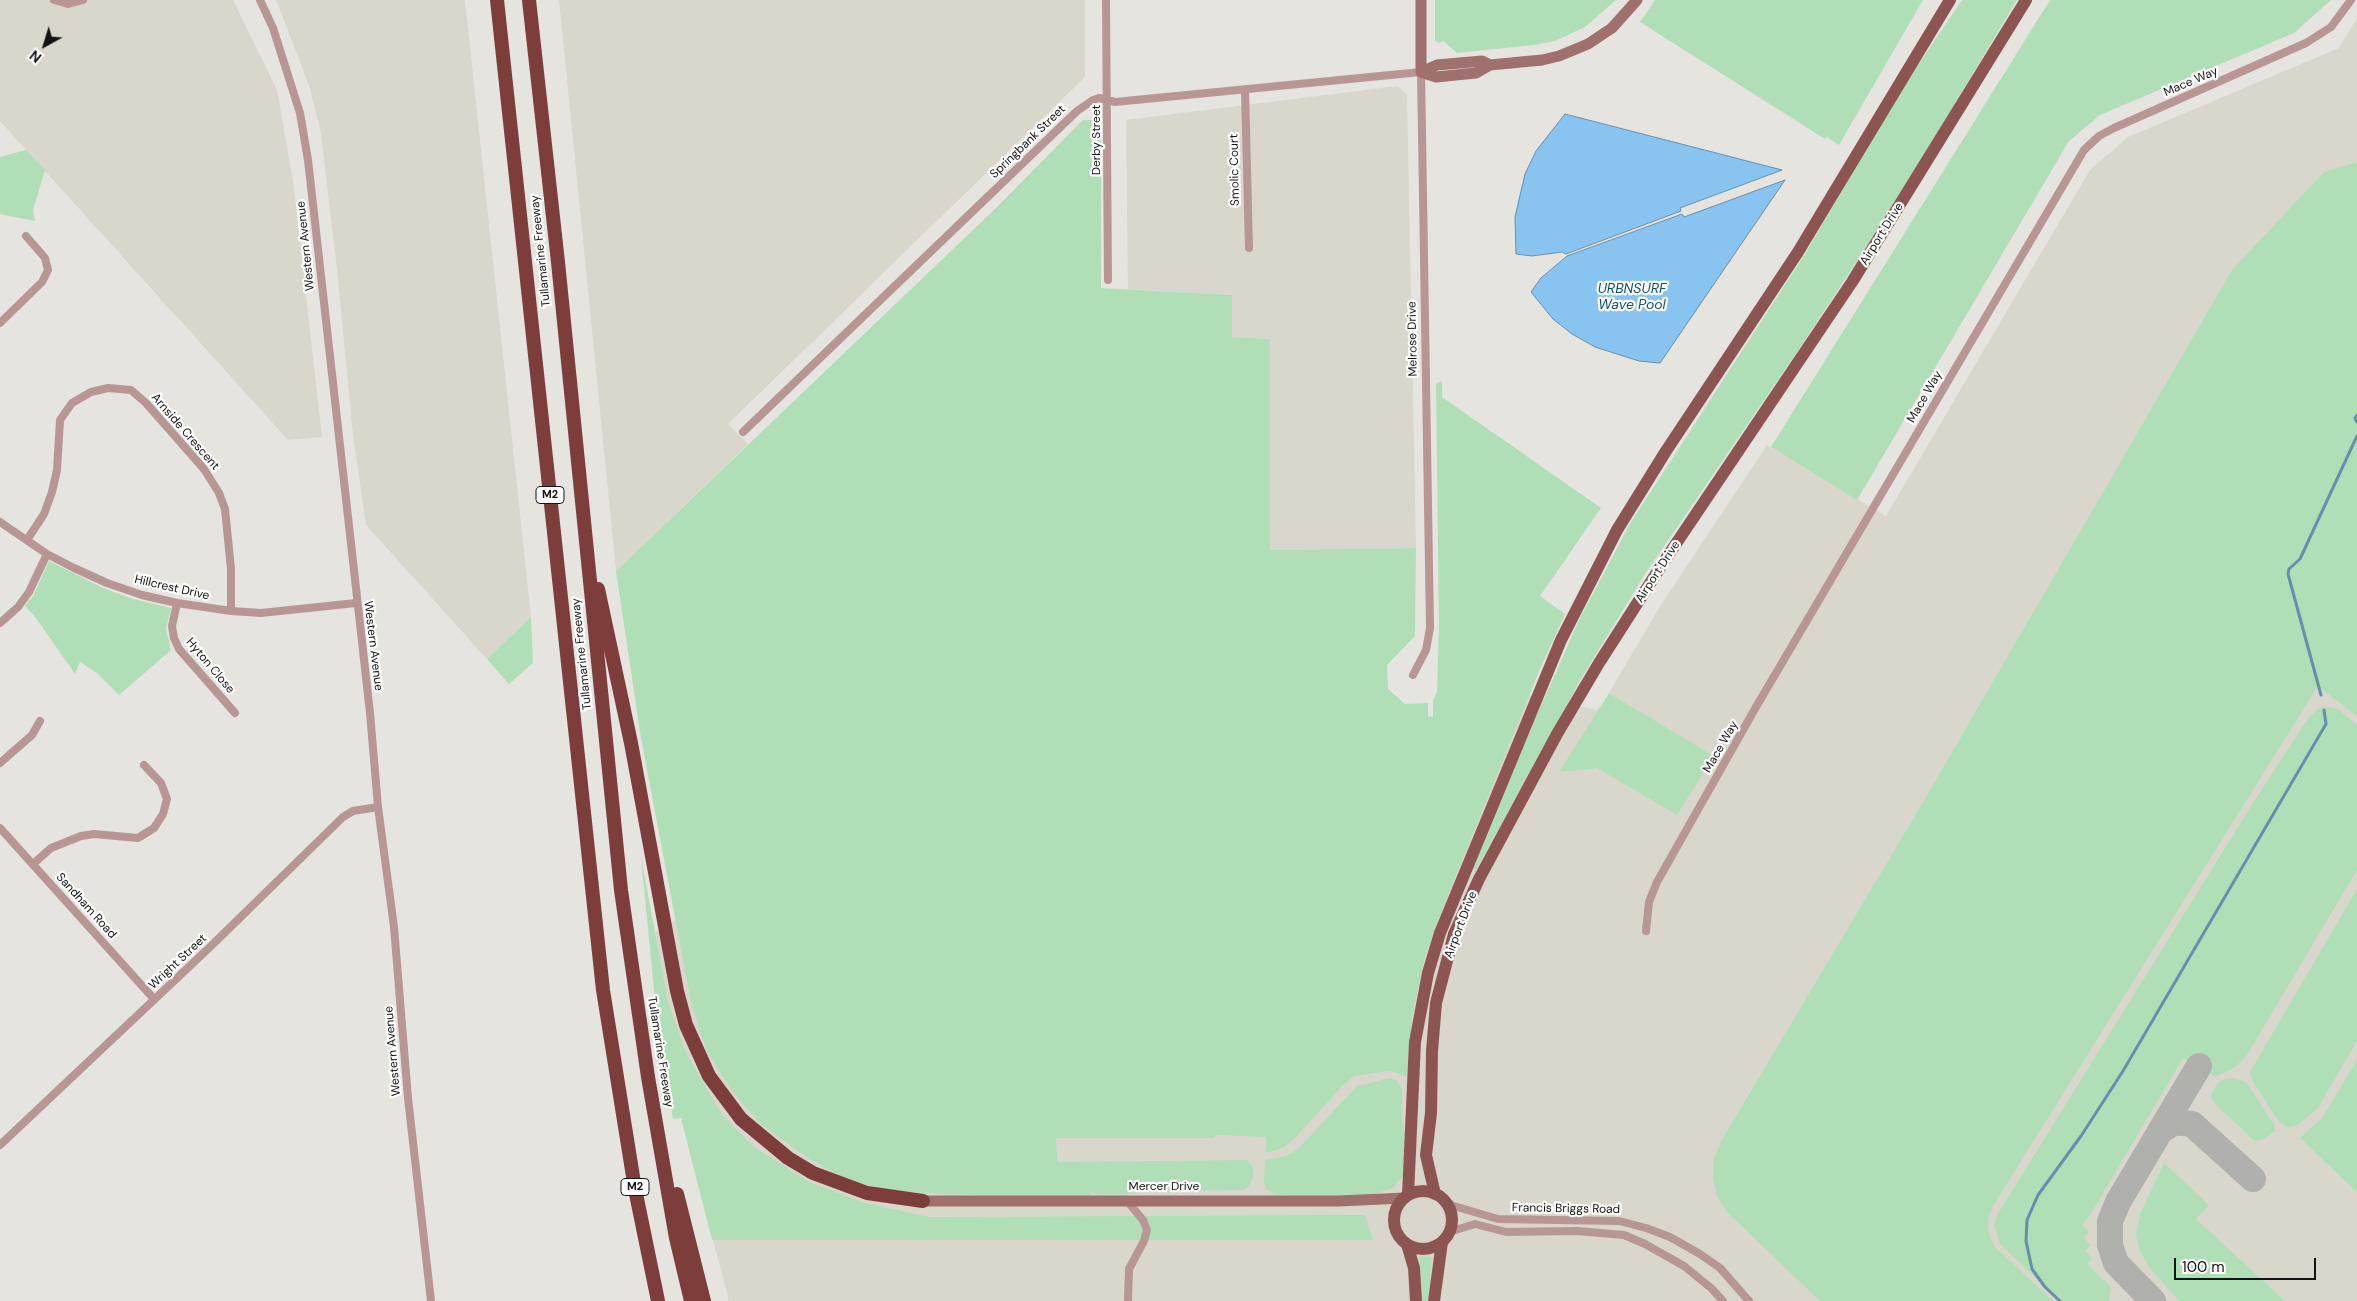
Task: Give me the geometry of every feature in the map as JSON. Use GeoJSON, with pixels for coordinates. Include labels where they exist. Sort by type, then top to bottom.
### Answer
{"type":"FeatureCollection","features":[{"type":"Feature","properties":{"kind":"highway","name":"Tullamarine Freeway"},"geometry":{"type":"LineString","coordinates":[[497,0],[603,990],[635,1188],[658,1301]]}},
{"type":"Feature","properties":{"kind":"highway","name":"Tullamarine Freeway"},"geometry":{"type":"LineString","coordinates":[[529,0],[621,890],[648,1077],[676,1238],[691,1301]]}},
{"type":"Feature","properties":{"kind":"highway"},"geometry":{"type":"LineString","coordinates":[[584,522],[631,742],[677,991],[686,1025],[696,1051],[716,1086],[741,1118],[788,1158],[813,1172],[867,1193],[923,1201]]}},
{"type":"Feature","properties":{"kind":"highway"},"geometry":{"type":"LineString","coordinates":[[648,1077],[704,1301]]}},
{"type":"Feature","properties":{"kind":"main road","name":"Airport Drive"},"geometry":{"type":"LineString","coordinates":[[1406,1196],[1415,1042],[1428,973],[1440,932],[1561,640],[1617,530],[1666,451],[1798,252],[1950,0]]}},
{"type":"Feature","properties":{"kind":"main road","name":"Airport Drive"},"geometry":{"type":"LineString","coordinates":[[1435,1194],[1427,1166],[1426,1151],[1431,1113],[1432,1051],[1436,1003],[1454,934],[1478,879],[1553,742],[1599,663],[1668,556],[1852,282],[2026,0]]}},
{"type":"Feature","properties":{"kind":"main road"},"geometry":{"type":"LineString","coordinates":[[1416,1301],[1414,1268],[1406,1244],[1394,1224],[1397,1208],[1406,1196],[1424,1191],[1435,1194],[1447,1204],[1452,1222],[1446,1237],[1434,1301]]}},
{"type":"Feature","properties":{"kind":"main road"},"geometry":{"type":"LineString","coordinates":[[1406,1244],[1425,1249],[1446,1237]]}},
{"type":"Feature","properties":{"kind":"street"},"geometry":{"type":"LineString","coordinates":[[54,0],[68,4],[83,0]]}},
{"type":"Feature","properties":{"kind":"street","name":"Western Avenue"},"geometry":{"type":"LineString","coordinates":[[260,0],[273,28],[284,60],[300,114],[305,139],[356,603],[370,713],[378,807],[394,927],[408,1098],[431,1301]]}},
{"type":"Feature","properties":{"kind":"street","name":"Derby Street"},"geometry":{"type":"LineString","coordinates":[[1106,0],[1108,280]]}},
{"type":"Feature","properties":{"kind":"street","name":"Melrose Drive"},"geometry":{"type":"LineString","coordinates":[[1413,675],[1426,650],[1430,628],[1421,0]]}},
{"type":"Feature","properties":{"kind":"street"},"geometry":{"type":"LineString","coordinates":[[1421,72],[1436,65],[1482,61],[1490,65],[1542,60],[1575,51],[1612,28],[1637,0]]}},
{"type":"Feature","properties":{"kind":"street","name":"Mace Way"},"geometry":{"type":"LineString","coordinates":[[1646,931],[1649,902],[1657,882],[1766,691],[2084,150],[2099,136],[2114,128],[2306,44],[2331,27],[2351,0]]}},
{"type":"Feature","properties":{"kind":"street","name":"Springbank Street"},"geometry":{"type":"LineString","coordinates":[[743,432],[1077,111],[1093,100],[1099,98],[1114,102],[1421,72]]}},
{"type":"Feature","properties":{"kind":"street","name":"Smolic Court"},"geometry":{"type":"LineString","coordinates":[[1245,90],[1249,248]]}},
{"type":"Feature","properties":{"kind":"street"},"geometry":{"type":"LineString","coordinates":[[0,323],[42,282],[48,270],[45,258],[26,236]]}},
{"type":"Feature","properties":{"kind":"street","name":"Arnside Crescent"},"geometry":{"type":"LineString","coordinates":[[27,540],[44,514],[52,492],[57,470],[60,420],[72,403],[91,392],[108,388],[131,390],[146,403],[204,469],[219,493],[225,509],[230,560],[231,611]]}},
{"type":"Feature","properties":{"kind":"street","name":"Hillcrest Drive"},"geometry":{"type":"LineString","coordinates":[[0,522],[47,554],[108,583],[142,595],[177,603],[231,611],[288,612],[356,603]]}},
{"type":"Feature","properties":{"kind":"street"},"geometry":{"type":"LineString","coordinates":[[0,623],[18,606],[29,592],[47,554]]}},
{"type":"Feature","properties":{"kind":"street","name":"Hyton Close"},"geometry":{"type":"LineString","coordinates":[[177,603],[172,626],[174,638],[179,649],[235,713]]}},
{"type":"Feature","properties":{"kind":"street"},"geometry":{"type":"LineString","coordinates":[[0,763],[32,734],[40,721]]}},
{"type":"Feature","properties":{"kind":"street"},"geometry":{"type":"LineString","coordinates":[[33,864],[51,848],[81,836],[94,834],[138,838],[154,828],[163,814],[166,799],[161,783],[144,764]]}},
{"type":"Feature","properties":{"kind":"street","name":"Wright Street"},"geometry":{"type":"LineString","coordinates":[[0,1145],[344,817],[353,811],[378,807]]}},
{"type":"Feature","properties":{"kind":"street","name":"Sandham Road"},"geometry":{"type":"LineString","coordinates":[[0,828],[154,999]]}},
{"type":"Feature","properties":{"kind":"street","name":"Mercer Drive"},"geometry":{"type":"LineString","coordinates":[[923,1201],[1338,1201],[1406,1196]]}},
{"type":"Feature","properties":{"kind":"street"},"geometry":{"type":"LineString","coordinates":[[1127,1201],[1143,1220],[1146,1230],[1144,1241],[1129,1269],[1128,1301]]}},
{"type":"Feature","properties":{"kind":"street","name":"Francis Briggs Road"},"geometry":{"type":"LineString","coordinates":[[1447,1204],[1498,1219],[1619,1221],[1646,1228],[1670,1237],[1705,1257],[1728,1276],[1750,1301]]}},
{"type":"Feature","properties":{"kind":"street","name":"Francis Briggs Road"},"geometry":{"type":"LineString","coordinates":[[1446,1237],[1475,1224],[1506,1232],[1584,1231],[1624,1235],[1678,1262],[1702,1280],[1723,1301]]}},
{"type":"Feature","properties":{"kind":"shaded area"},"geometry":{"type":"Polygon","coordinates":[[[0,0],[233,0],[277,90],[293,181],[322,437],[288,440],[0,121],[0,0]]]}},
{"type":"Feature","properties":{"kind":"shaded area"},"geometry":{"type":"Polygon","coordinates":[[[276,0],[465,0],[531,617],[487,659],[366,525],[353,435],[337,269],[321,134],[309,85],[276,0]]]}},
{"type":"Feature","properties":{"kind":"shaded area"},"geometry":{"type":"Polygon","coordinates":[[[559,0],[1085,0],[1085,77],[728,424],[748,444],[616,571],[559,0]]]}},
{"type":"Feature","properties":{"kind":"shaded area"},"geometry":{"type":"Polygon","coordinates":[[[2357,18],[2357,1301],[729,1301],[681,1117],[654,933],[689,912],[1368,717],[1447,717],[1446,677],[1610,713],[1713,756],[1609,693],[1659,608],[1767,445],[1886,516],[2090,170],[2128,137],[2339,48],[2357,18]]]}},
{"type":"Feature","properties":{"kind":"shaded area"},"geometry":{"type":"Polygon","coordinates":[[[1398,86],[1407,95],[1416,548],[1270,550],[1270,339],[1232,337],[1232,295],[1128,289],[1126,120],[1398,86]]]}},
{"type":"Feature","properties":{"kind":"green space"},"geometry":{"type":"Polygon","coordinates":[[[1435,0],[1616,0],[1585,27],[1555,41],[1457,53],[1443,41],[1439,43],[1435,41],[1435,0]]]}},
{"type":"Feature","properties":{"kind":"green space"},"geometry":{"type":"Polygon","coordinates":[[[1655,0],[1923,0],[1839,145],[1827,137],[1825,139],[1640,22],[1655,0]]]}},
{"type":"Feature","properties":{"kind":"green space"},"geometry":{"type":"Polygon","coordinates":[[[1962,0],[2017,0],[1894,205],[1793,358],[1645,574],[1582,677],[1476,870],[1470,867],[1580,618],[1631,522],[1805,254],[1903,87],[1962,0]]]}},
{"type":"Feature","properties":{"kind":"green space"},"geometry":{"type":"Polygon","coordinates":[[[2050,0],[2331,0],[2294,33],[2100,115],[2069,141],[1857,500],[1771,447],[2050,0]]]}},
{"type":"Feature","properties":{"kind":"green space"},"geometry":{"type":"Polygon","coordinates":[[[1083,120],[1101,120],[1101,288],[1232,295],[1232,337],[1270,339],[1270,550],[1416,548],[1415,636],[1387,665],[1388,689],[1405,704],[1428,703],[1428,716],[1433,717],[1433,701],[1437,692],[1439,627],[1436,383],[1442,381],[1442,397],[1601,508],[1540,596],[1565,614],[1540,669],[1426,953],[1412,1016],[1408,1078],[1389,1071],[1355,1076],[1345,1083],[1294,1139],[1283,1148],[1269,1152],[1266,1152],[1266,1137],[1216,1135],[1214,1138],[1056,1138],[1057,1162],[1247,1160],[1253,1168],[1253,1177],[1249,1186],[1243,1190],[1148,1191],[1114,1195],[1090,1193],[1089,1196],[988,1196],[892,1191],[848,1180],[809,1159],[762,1125],[731,1090],[706,1049],[691,1002],[641,738],[616,571],[995,209],[1083,120]]]}},
{"type":"Feature","properties":{"kind":"green space"},"geometry":{"type":"Polygon","coordinates":[[[26,150],[45,170],[33,210],[35,221],[0,214],[0,157],[26,150]]]}},
{"type":"Feature","properties":{"kind":"green space"},"geometry":{"type":"Polygon","coordinates":[[[2357,162],[2357,716],[2318,686],[1993,1206],[1989,1215],[1988,1226],[1989,1235],[1995,1247],[2053,1301],[1820,1301],[1727,1212],[1717,1196],[1713,1179],[1713,1161],[1723,1138],[1922,804],[2232,270],[2324,172],[2357,162]]]}},
{"type":"Feature","properties":{"kind":"green space"},"geometry":{"type":"Polygon","coordinates":[[[49,561],[103,588],[133,599],[171,608],[166,629],[171,650],[119,695],[97,673],[80,662],[75,674],[36,618],[25,606],[33,596],[49,561]]]}},
{"type":"Feature","properties":{"kind":"green space"},"geometry":{"type":"Polygon","coordinates":[[[531,617],[533,663],[509,684],[487,659],[531,617]]]}},
{"type":"Feature","properties":{"kind":"green space"},"geometry":{"type":"Polygon","coordinates":[[[1609,693],[1714,756],[1677,815],[1597,768],[1559,772],[1609,693]]]}},
{"type":"Feature","properties":{"kind":"green space"},"geometry":{"type":"Polygon","coordinates":[[[2321,707],[2331,707],[2339,710],[2357,725],[2357,870],[2247,1055],[2234,1068],[2215,1077],[2183,1058],[2092,1212],[2082,1225],[2089,1232],[2084,1238],[2091,1245],[2085,1251],[2092,1258],[2087,1264],[2111,1287],[2109,1301],[2060,1301],[2000,1244],[1994,1225],[1997,1215],[2253,803],[2308,718],[2321,707]]]}},
{"type":"Feature","properties":{"kind":"green space"},"geometry":{"type":"Polygon","coordinates":[[[641,857],[668,1002],[686,1053],[722,1115],[754,1147],[809,1182],[866,1203],[929,1217],[1365,1215],[1373,1240],[712,1240],[681,1118],[673,1119],[657,1020],[641,857]]]}},
{"type":"Feature","properties":{"kind":"green space"},"geometry":{"type":"Polygon","coordinates":[[[2357,889],[2357,1041],[2318,1108],[2298,1125],[2288,1127],[2279,1122],[2252,1080],[2250,1072],[2357,889]]]}},
{"type":"Feature","properties":{"kind":"green space"},"geometry":{"type":"Polygon","coordinates":[[[2357,1060],[2357,1192],[2300,1138],[2322,1118],[2357,1060]]]}},
{"type":"Feature","properties":{"kind":"green space"},"geometry":{"type":"Polygon","coordinates":[[[1390,1078],[1397,1081],[1402,1089],[1402,1119],[1406,1142],[1403,1175],[1393,1188],[1374,1194],[1353,1196],[1291,1196],[1274,1194],[1267,1190],[1264,1183],[1265,1160],[1286,1156],[1298,1149],[1357,1086],[1390,1078]]]}},
{"type":"Feature","properties":{"kind":"green space"},"geometry":{"type":"Polygon","coordinates":[[[2234,1078],[2247,1083],[2274,1125],[2275,1131],[2264,1139],[2255,1141],[2216,1105],[2211,1098],[2212,1092],[2218,1083],[2225,1079],[2234,1078]]]}},
{"type":"Feature","properties":{"kind":"green space"},"geometry":{"type":"Polygon","coordinates":[[[2164,1163],[2209,1205],[2196,1219],[2285,1301],[2179,1301],[2149,1267],[2140,1251],[2136,1235],[2140,1214],[2164,1163]]]}},
{"type":"Feature","properties":{"kind":"green space"},"geometry":{"type":"Polygon","coordinates":[[[1419,1256],[1432,1257],[1428,1301],[1421,1301],[1419,1256]]]}},
{"type":"Feature","properties":{"kind":"water","name":"URBNSURF Wave Pool"},"geometry":{"type":"Polygon","coordinates":[[[1565,114],[1782,170],[1680,208],[1681,211],[1566,254],[1562,252],[1532,256],[1516,254],[1515,217],[1525,174],[1536,151],[1565,114]]]}},
{"type":"Feature","properties":{"kind":"water","name":"URBNSURF Wave Pool"},"geometry":{"type":"Polygon","coordinates":[[[1785,180],[1660,363],[1639,361],[1595,347],[1572,334],[1553,319],[1531,292],[1541,278],[1567,256],[1682,214],[1684,217],[1785,180]]]}},
{"type":"Feature","properties":{"kind":"waterway"},"geometry":{"type":"LineString","coordinates":[[2357,415],[2355,418],[2357,422]]}},
{"type":"Feature","properties":{"kind":"waterway"},"geometry":{"type":"LineString","coordinates":[[2321,695],[2288,574],[2289,569],[2300,559],[2357,436]]}},
{"type":"Feature","properties":{"kind":"waterway"},"geometry":{"type":"LineString","coordinates":[[2060,1301],[2045,1287],[2032,1269],[2026,1241],[2027,1220],[2038,1195],[2081,1136],[2123,1071],[2326,724],[2324,710]]}},
{"type":"Feature","properties":{"kind":"taxiway"},"geometry":{"type":"LineString","coordinates":[[2153,1301],[2116,1263],[2110,1245],[2110,1221],[2118,1202],[2199,1066]]}},
{"type":"Feature","properties":{"kind":"taxiway"},"geometry":{"type":"LineString","coordinates":[[2161,1131],[2174,1122],[2192,1124],[2253,1179]]}}]}
